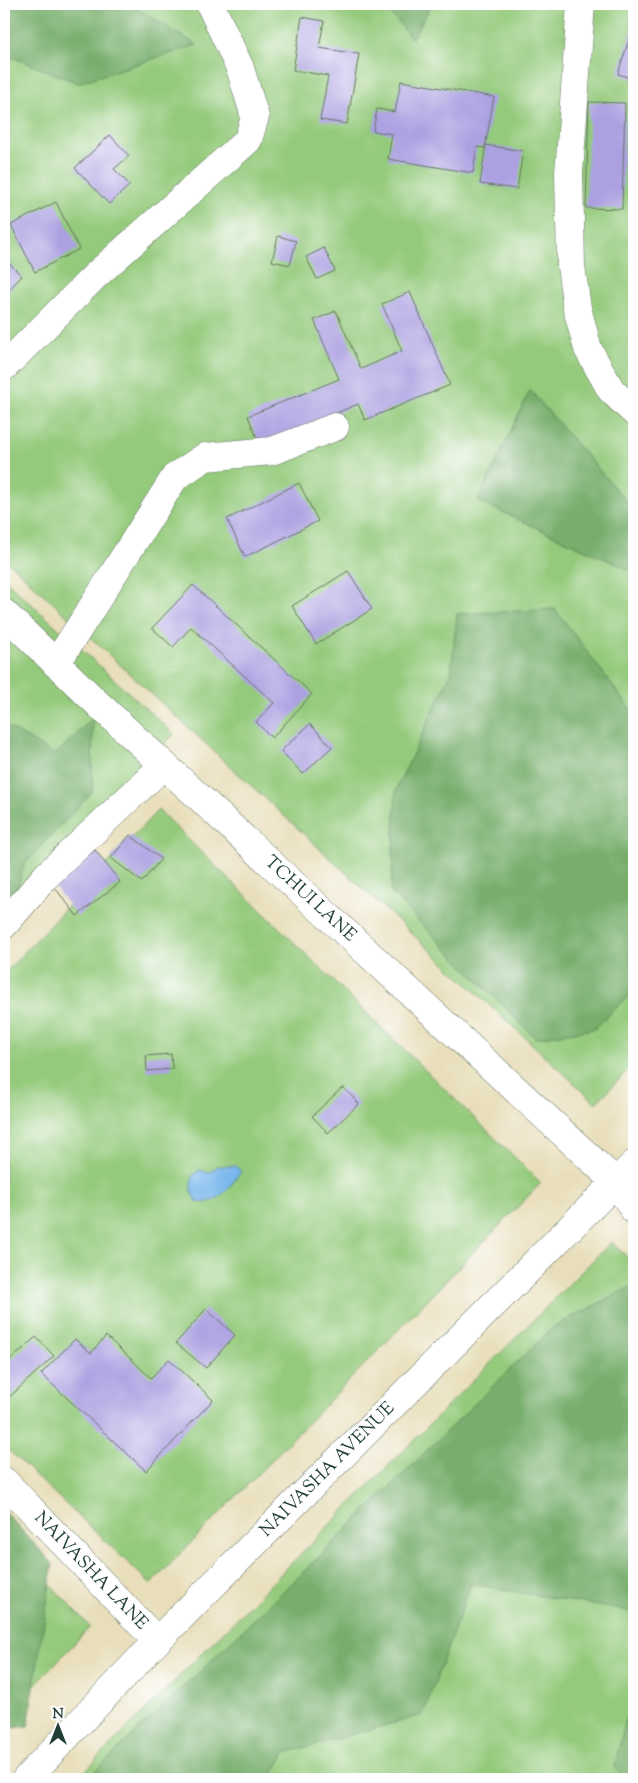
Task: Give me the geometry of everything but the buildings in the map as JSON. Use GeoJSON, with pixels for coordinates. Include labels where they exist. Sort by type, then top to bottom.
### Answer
{"type":"FeatureCollection","features":[{"type":"Feature","properties":{"kind":"street"},"geometry":{"type":"LineString","coordinates":[[4,367],[96,275],[248,140],[256,117],[240,68],[210,4]]}},
{"type":"Feature","properties":{"kind":"street"},"geometry":{"type":"LineString","coordinates":[[581,4],[569,173],[571,266],[577,308],[588,349],[611,390],[634,412]]}},
{"type":"Feature","properties":{"kind":"street"},"geometry":{"type":"LineString","coordinates":[[56,664],[175,477],[205,457],[272,451],[335,427]]}},
{"type":"Feature","properties":{"kind":"street","name":"TCHUI LANE"},"geometry":{"type":"LineString","coordinates":[[4,613],[164,765],[626,1173],[634,1210]]}},
{"type":"Feature","properties":{"kind":"street"},"geometry":{"type":"LineString","coordinates":[[4,925],[46,876],[164,765]]}},
{"type":"Feature","properties":{"kind":"street","name":"NAIVASHA AVENUE"},"geometry":{"type":"LineString","coordinates":[[26,1779],[157,1640],[626,1173]]}},
{"type":"Feature","properties":{"kind":"street","name":"NAIVASHA LANE"},"geometry":{"type":"LineString","coordinates":[[4,1481],[157,1640]]}},
{"type":"Feature","properties":{"kind":"green space"},"geometry":{"type":"Polygon","coordinates":[[[4,4],[634,4],[634,1064],[596,1103],[4,558],[4,4]]]}},
{"type":"Feature","properties":{"kind":"green space"},"geometry":{"type":"Polygon","coordinates":[[[4,4],[130,4],[197,45],[78,83],[4,54],[4,4]]]}},
{"type":"Feature","properties":{"kind":"green space"},"geometry":{"type":"Polygon","coordinates":[[[383,4],[432,4],[412,39],[383,4]]]}},
{"type":"Feature","properties":{"kind":"green space"},"geometry":{"type":"Polygon","coordinates":[[[530,390],[632,508],[634,507],[634,572],[478,501],[530,390]]]}},
{"type":"Feature","properties":{"kind":"green space"},"geometry":{"type":"Polygon","coordinates":[[[4,579],[174,734],[4,918],[4,579]]]}},
{"type":"Feature","properties":{"kind":"green space"},"geometry":{"type":"Polygon","coordinates":[[[555,609],[628,706],[634,711],[634,991],[594,1029],[535,1038],[391,893],[396,790],[451,673],[457,614],[555,609]]]}},
{"type":"Feature","properties":{"kind":"green space"},"geometry":{"type":"Polygon","coordinates":[[[93,718],[92,792],[25,863],[4,929],[4,724],[55,755],[93,718]]]}},
{"type":"Feature","properties":{"kind":"green space"},"geometry":{"type":"Polygon","coordinates":[[[158,810],[541,1183],[151,1584],[4,1446],[4,974],[158,810]]]}},
{"type":"Feature","properties":{"kind":"green space"},"geometry":{"type":"Polygon","coordinates":[[[611,1242],[634,1263],[634,1779],[77,1779],[611,1242]]]}},
{"type":"Feature","properties":{"kind":"green space"},"geometry":{"type":"Polygon","coordinates":[[[634,1285],[634,1612],[471,1584],[423,1715],[285,1753],[270,1779],[87,1779],[289,1586],[553,1327],[634,1285]]]}},
{"type":"Feature","properties":{"kind":"green space"},"geometry":{"type":"Polygon","coordinates":[[[4,1511],[53,1564],[28,1726],[4,1729],[4,1511]]]}},
{"type":"Feature","properties":{"kind":"green space"},"geometry":{"type":"Polygon","coordinates":[[[4,1535],[90,1627],[4,1717],[4,1535]]]}},
{"type":"Feature","properties":{"kind":"green space"},"geometry":{"type":"Polygon","coordinates":[[[634,1688],[634,1779],[624,1779],[614,1767],[634,1688]]]}},
{"type":"Feature","properties":{"kind":"water"},"geometry":{"type":"Polygon","coordinates":[[[218,1166],[235,1166],[241,1171],[223,1194],[211,1201],[197,1202],[191,1188],[194,1174],[200,1170],[208,1173],[218,1166]]]}}]}
